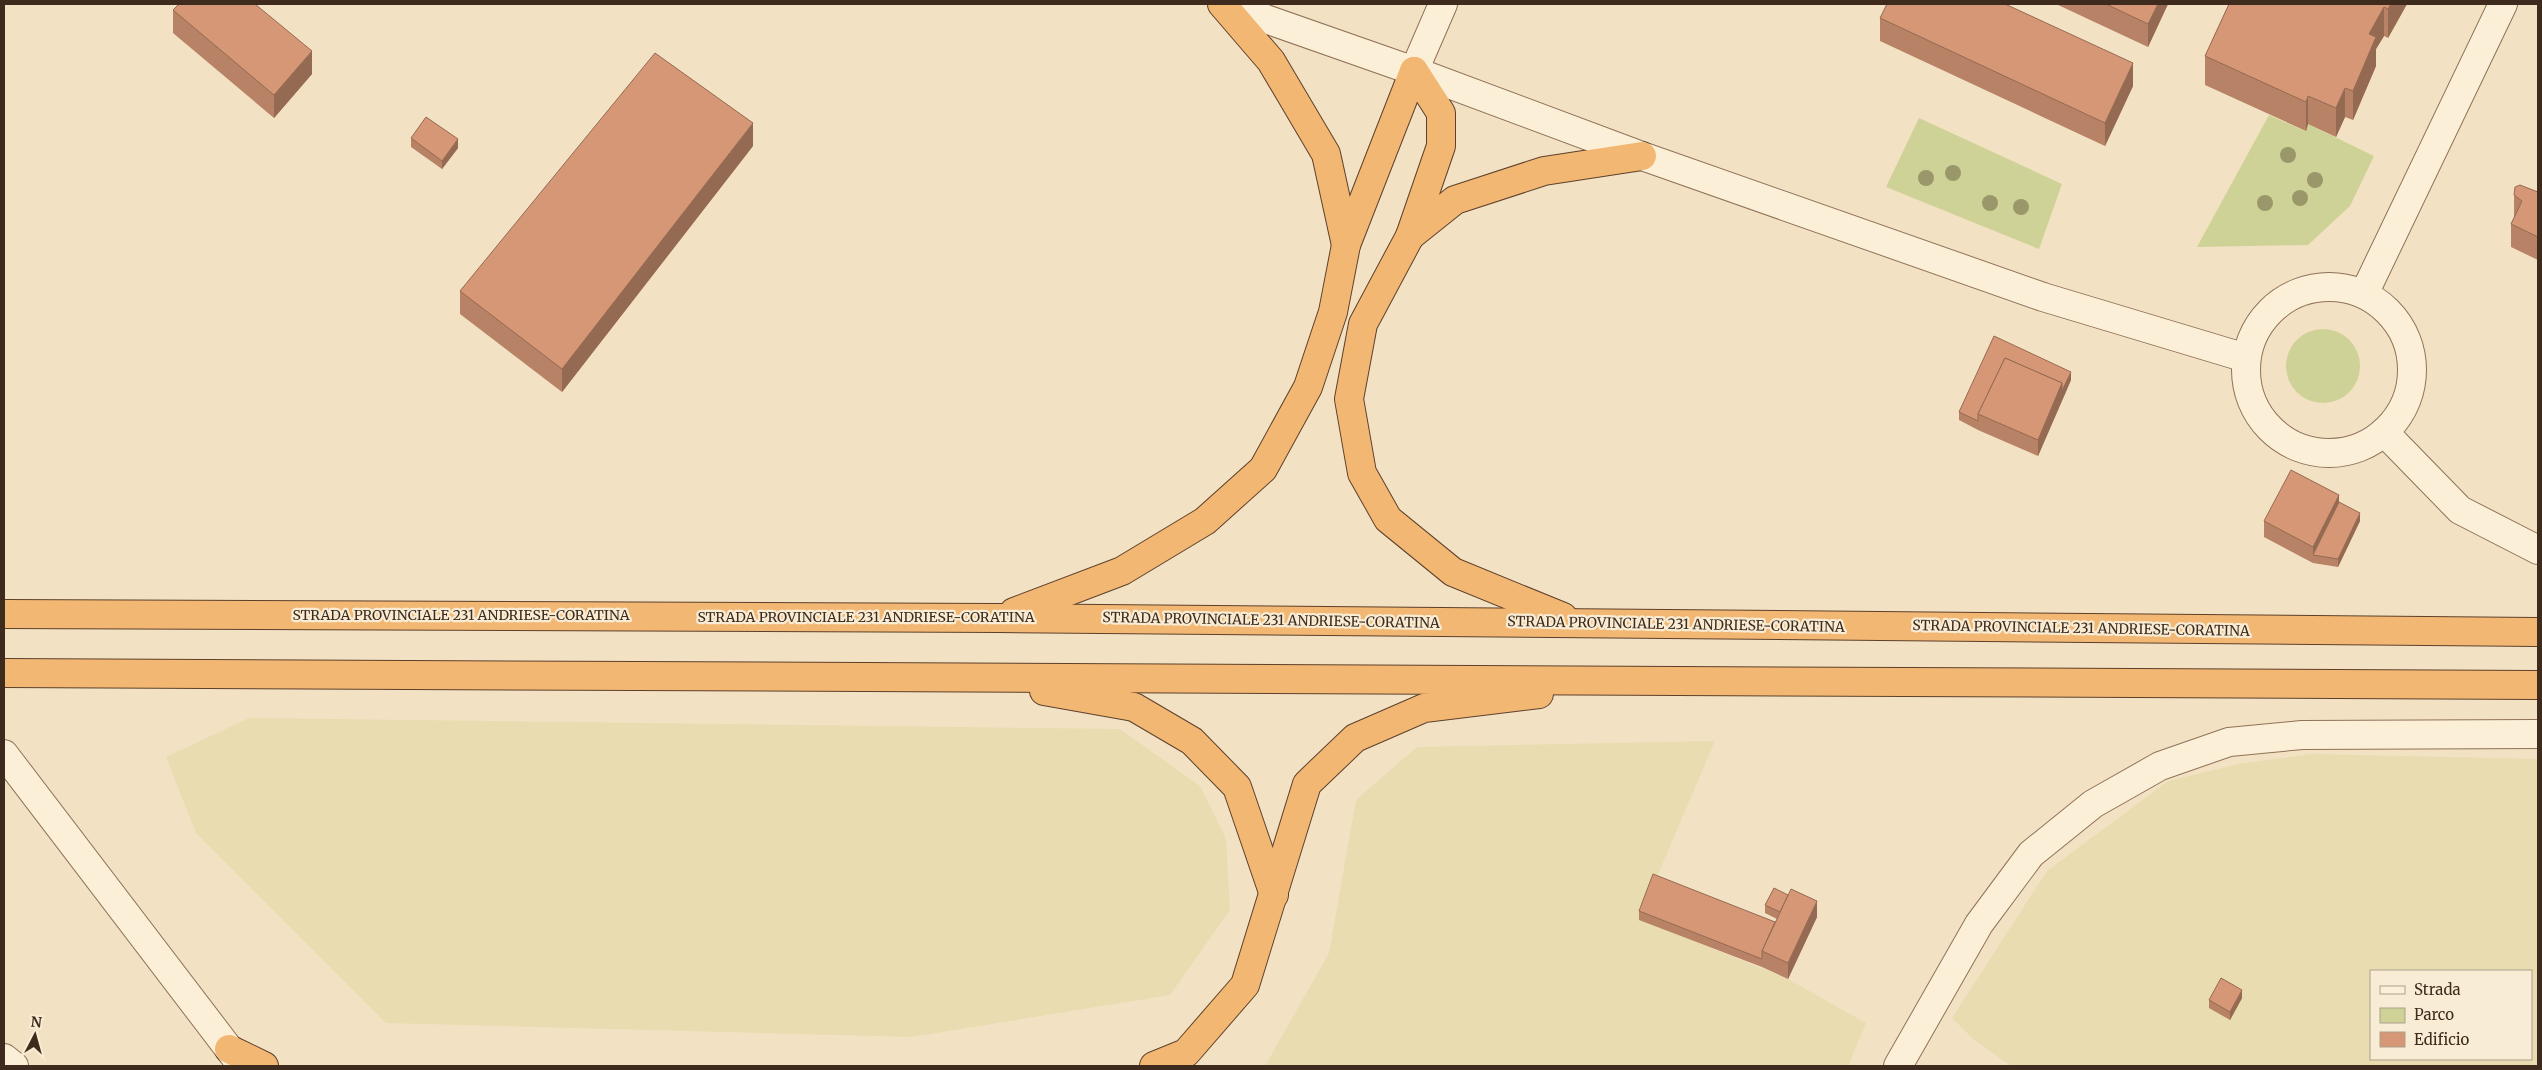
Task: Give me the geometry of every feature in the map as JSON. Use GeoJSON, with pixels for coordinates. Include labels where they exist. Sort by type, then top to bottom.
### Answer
{"type":"FeatureCollection","features":[{"type":"Feature","properties":{"kind":"highway"},"geometry":{"type":"LineString","coordinates":[[1223,4],[1271,61],[1326,154],[1346,245]]}},
{"type":"Feature","properties":{"kind":"highway"},"geometry":{"type":"LineString","coordinates":[[1414,71],[1441,113],[1441,146],[1410,236],[1363,324],[1349,399],[1362,473],[1388,519],[1453,572],[1578,623]]}},
{"type":"Feature","properties":{"kind":"highway"},"geometry":{"type":"LineString","coordinates":[[999,618],[1122,571],[1205,521],[1263,469],[1308,387],[1332,312],[1346,245],[1414,71]]}},
{"type":"Feature","properties":{"kind":"highway"},"geometry":{"type":"LineString","coordinates":[[1410,236],[1455,200],[1544,171],[1642,156]]}},
{"type":"Feature","properties":{"kind":"highway","name":"STRADA PROVINCIALE 231 ANDRIESE-CORATINA"},"geometry":{"type":"LineString","coordinates":[[4,614],[999,618],[2538,632]]}},
{"type":"Feature","properties":{"kind":"highway"},"geometry":{"type":"LineString","coordinates":[[4,673],[2538,686]]}},
{"type":"Feature","properties":{"kind":"highway"},"geometry":{"type":"LineString","coordinates":[[969,678],[1134,707],[1192,741],[1236,787],[1274,895]]}},
{"type":"Feature","properties":{"kind":"highway"},"geometry":{"type":"LineString","coordinates":[[1154,1066],[1186,1053],[1244,985],[1274,895],[1307,784],[1355,738],[1424,708],[1657,680]]}},
{"type":"Feature","properties":{"kind":"highway"},"geometry":{"type":"LineString","coordinates":[[235,1058],[264,1066]]}},
{"type":"Feature","properties":{"kind":"street"},"geometry":{"type":"LineString","coordinates":[[1223,4],[1414,71],[1642,156],[2043,297],[2246,358]]}},
{"type":"Feature","properties":{"kind":"street"},"geometry":{"type":"LineString","coordinates":[[1414,71],[1443,4]]}},
{"type":"Feature","properties":{"kind":"street"},"geometry":{"type":"LineString","coordinates":[[2364,294],[2503,4]]}},
{"type":"Feature","properties":{"kind":"street"},"geometry":{"type":"LineString","coordinates":[[2339,287],[2364,294],[2387,310],[2404,332],[2412,358],[2411,385],[2402,411],[2384,432],[2360,447],[2331,454],[2302,449],[2277,435],[2257,414],[2246,386],[2246,358],[2254,333],[2268,312],[2289,296],[2314,288],[2339,287]]}},
{"type":"Feature","properties":{"kind":"street"},"geometry":{"type":"LineString","coordinates":[[2384,432],[2460,510],[2538,550]]}},
{"type":"Feature","properties":{"kind":"street"},"geometry":{"type":"LineString","coordinates":[[1898,1066],[1979,924],[2031,854],[2093,804],[2160,766],[2229,742],[2302,735],[2538,734]]}},
{"type":"Feature","properties":{"kind":"street"},"geometry":{"type":"LineString","coordinates":[[4,754],[235,1058]]}},
{"type":"Feature","properties":{"kind":"street"},"geometry":{"type":"LineString","coordinates":[[4,1058],[14,1066]]}},
{"type":"Feature","properties":{"kind":"shaded area"},"geometry":{"type":"Polygon","coordinates":[[[249,718],[1120,729],[1200,786],[1226,839],[1230,910],[1170,995],[911,1037],[386,1023],[196,833],[166,757],[249,718]]]}},
{"type":"Feature","properties":{"kind":"shaded area"},"geometry":{"type":"Polygon","coordinates":[[[1715,741],[1639,919],[1788,979],[1866,1023],[1848,1066],[1265,1066],[1329,953],[1356,800],[1417,747],[1715,741]]]}},
{"type":"Feature","properties":{"kind":"shaded area"},"geometry":{"type":"Polygon","coordinates":[[[2311,754],[2538,759],[2538,1066],[2011,1066],[1973,1039],[1952,1018],[2047,871],[2168,781],[2239,764],[2311,754]]]}},
{"type":"Feature","properties":{"kind":"green space"},"geometry":{"type":"Polygon","coordinates":[[[2269,115],[2305,131],[2308,124],[2374,156],[2350,206],[2308,245],[2197,247],[2269,115]]]}},
{"type":"Feature","properties":{"kind":"green space"},"geometry":{"type":"Polygon","coordinates":[[[1919,118],[2062,184],[2039,249],[1886,187],[1919,118]]]}},
{"type":"Feature","properties":{"kind":"green space"},"geometry":{"type":"Polygon","coordinates":[[[2316,329],[2330,329],[2344,335],[2354,345],[2360,359],[2358,380],[2344,397],[2330,403],[2316,403],[2302,397],[2292,387],[2286,373],[2286,359],[2292,345],[2302,335],[2316,329]]]}},
{"type":"Feature","properties":{"kind":"building"},"geometry":{"type":"Polygon","coordinates":[[[179,4],[255,4],[312,51],[274,95],[173,10],[179,4]]]}},
{"type":"Feature","properties":{"kind":"building"},"geometry":{"type":"Polygon","coordinates":[[[1887,4],[2005,4],[2133,63],[2105,123],[1880,18],[1887,4]]]}},
{"type":"Feature","properties":{"kind":"building"},"geometry":{"type":"Polygon","coordinates":[[[2106,4],[2158,4],[2148,24],[2106,4]]]}},
{"type":"Feature","properties":{"kind":"building"},"geometry":{"type":"Polygon","coordinates":[[[2229,4],[2391,4],[2388,9],[2384,7],[2369,34],[2376,37],[2353,91],[2345,88],[2336,108],[2308,96],[2306,102],[2205,56],[2229,4]]]}},
{"type":"Feature","properties":{"kind":"building"},"geometry":{"type":"Polygon","coordinates":[[[655,53],[753,123],[562,369],[460,291],[655,53]]]}},
{"type":"Feature","properties":{"kind":"building"},"geometry":{"type":"Polygon","coordinates":[[[426,117],[458,139],[442,161],[411,138],[426,117]]]}},
{"type":"Feature","properties":{"kind":"building"},"geometry":{"type":"Polygon","coordinates":[[[2520,185],[2538,192],[2538,237],[2511,224],[2522,201],[2514,195],[2515,187],[2520,185]]]}},
{"type":"Feature","properties":{"kind":"building"},"geometry":{"type":"Polygon","coordinates":[[[1994,336],[2071,372],[2062,391],[2062,383],[2005,358],[1978,414],[1978,421],[1959,412],[1994,336]]]}},
{"type":"Feature","properties":{"kind":"building"},"geometry":{"type":"Polygon","coordinates":[[[2005,358],[2062,383],[2038,440],[1978,414],[2005,358]]]}},
{"type":"Feature","properties":{"kind":"building"},"geometry":{"type":"Polygon","coordinates":[[[2291,470],[2339,495],[2313,547],[2264,521],[2291,470]]]}},
{"type":"Feature","properties":{"kind":"building"},"geometry":{"type":"Polygon","coordinates":[[[2339,502],[2360,513],[2338,559],[2313,555],[2339,502]]]}},
{"type":"Feature","properties":{"kind":"building"},"geometry":{"type":"Polygon","coordinates":[[[1653,874],[1775,922],[1762,951],[1762,959],[1639,911],[1653,874]]]}},
{"type":"Feature","properties":{"kind":"building"},"geometry":{"type":"Polygon","coordinates":[[[1774,888],[1788,895],[1780,912],[1765,905],[1774,888]]]}},
{"type":"Feature","properties":{"kind":"building"},"geometry":{"type":"Polygon","coordinates":[[[1791,889],[1817,901],[1788,963],[1762,951],[1791,889]]]}},
{"type":"Feature","properties":{"kind":"building"},"geometry":{"type":"Polygon","coordinates":[[[2221,978],[2242,990],[2230,1012],[2209,1000],[2221,978]]]}}]}
